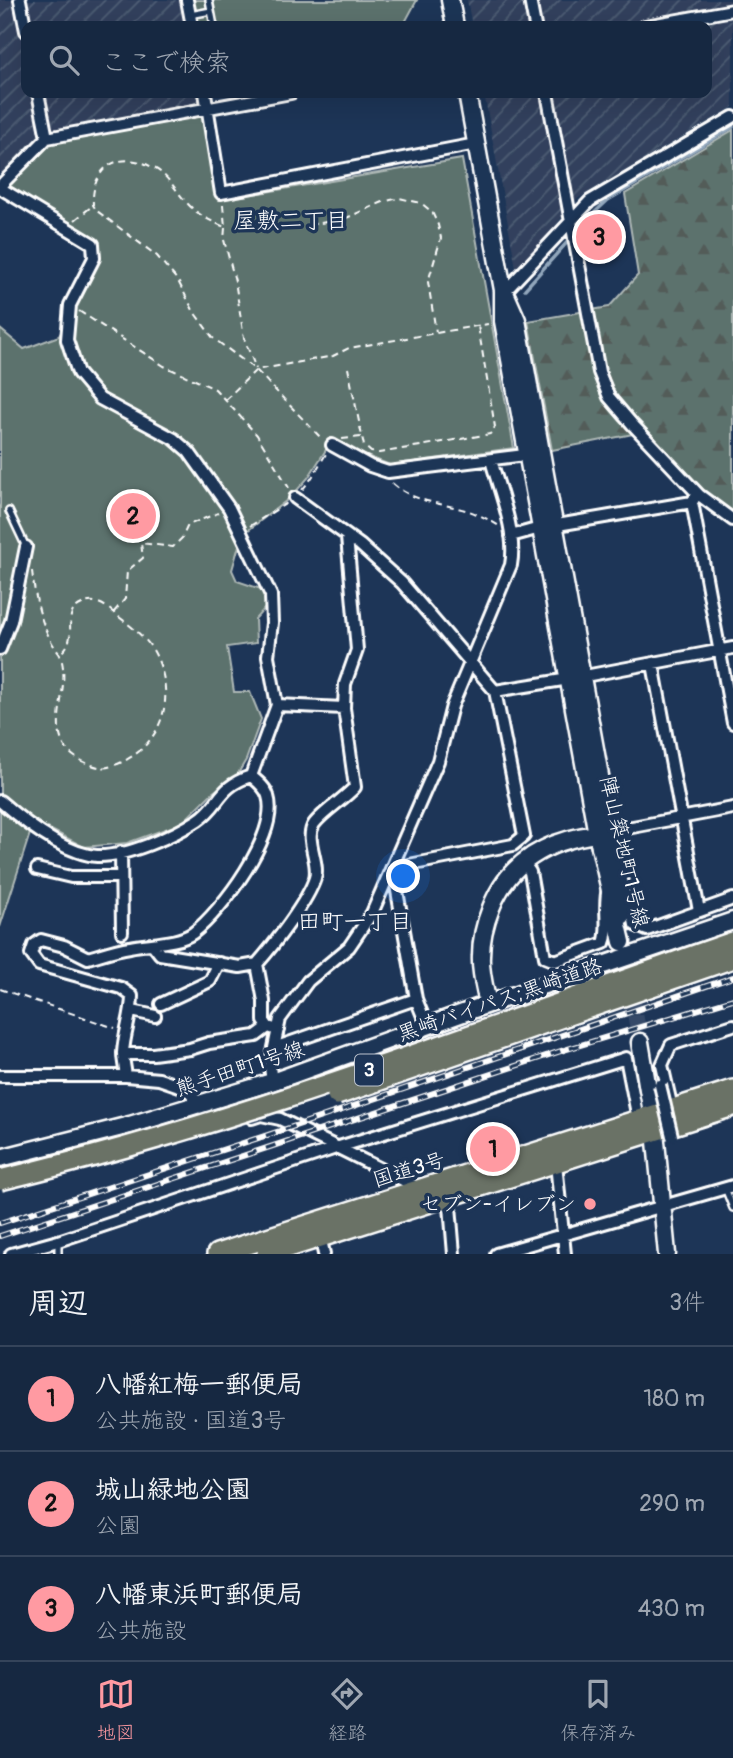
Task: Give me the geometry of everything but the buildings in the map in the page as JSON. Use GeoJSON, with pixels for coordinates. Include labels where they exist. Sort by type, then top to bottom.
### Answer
{"type":"FeatureCollection","features":[{"type":"Feature","properties":{"kind":"highway","name":"黒崎バイパス;黒崎道路"},"geometry":{"type":"LineString","coordinates":[[0,1180],[174,1134],[293,1097],[733,942]]}},
{"type":"Feature","properties":{"kind":"highway","name":"黒崎バイパス;黒崎道路"},"geometry":{"type":"LineString","coordinates":[[0,1194],[178,1146],[298,1109],[733,958]]}},
{"type":"Feature","properties":{"kind":"highway","name":"国道3号"},"geometry":{"type":"LineString","coordinates":[[432,1195],[556,1163],[654,1125],[672,1108],[733,1090]]}},
{"type":"Feature","properties":{"kind":"highway","name":"国道3号"},"geometry":{"type":"LineString","coordinates":[[267,1254],[320,1238],[432,1195],[654,1125],[733,1106]]}},
{"type":"Feature","properties":{"kind":"highway","name":"国道3号"},"geometry":{"type":"LineString","coordinates":[[218,1254],[320,1238]]}},
{"type":"Feature","properties":{"kind":"street"},"geometry":{"type":"LineString","coordinates":[[20,0],[24,21]]}},
{"type":"Feature","properties":{"kind":"street"},"geometry":{"type":"LineString","coordinates":[[187,0],[191,21]]}},
{"type":"Feature","properties":{"kind":"street"},"geometry":{"type":"LineString","coordinates":[[450,0],[454,21]]}},
{"type":"Feature","properties":{"kind":"street"},"geometry":{"type":"LineString","coordinates":[[530,0],[534,21]]}},
{"type":"Feature","properties":{"kind":"street"},"geometry":{"type":"LineString","coordinates":[[714,0],[717,13]]}},
{"type":"Feature","properties":{"kind":"street"},"geometry":{"type":"LineString","coordinates":[[673,21],[733,10]]}},
{"type":"Feature","properties":{"kind":"street"},"geometry":{"type":"LineString","coordinates":[[39,98],[47,138]]}},
{"type":"Feature","properties":{"kind":"street"},"geometry":{"type":"LineString","coordinates":[[206,98],[221,193],[477,145]]}},
{"type":"Feature","properties":{"kind":"street"},"geometry":{"type":"LineString","coordinates":[[251,776],[277,705],[268,656],[272,623],[271,595],[229,508],[189,452],[174,439],[100,399],[78,373],[67,340],[70,305],[94,258],[93,244],[0,187],[47,138],[265,98]]}},
{"type":"Feature","properties":{"kind":"street","name":"陣山築地町1号線"},"geometry":{"type":"LineString","coordinates":[[468,98],[503,290],[503,321],[533,454],[614,890]]}},
{"type":"Feature","properties":{"kind":"street"},"geometry":{"type":"LineString","coordinates":[[548,98],[599,372],[609,397],[695,498],[733,520]]}},
{"type":"Feature","properties":{"kind":"street"},"geometry":{"type":"LineString","coordinates":[[503,290],[510,286],[590,201],[733,117]]}},
{"type":"Feature","properties":{"kind":"street","name":"陣山築地町1号線"},"geometry":{"type":"LineString","coordinates":[[503,290],[517,320],[533,454]]}},
{"type":"Feature","properties":{"kind":"street"},"geometry":{"type":"LineString","coordinates":[[332,445],[370,466],[388,472],[533,454]]}},
{"type":"Feature","properties":{"kind":"street"},"geometry":{"type":"LineString","coordinates":[[123,1054],[153,1054],[190,1049],[256,1036],[273,1028],[307,981],[349,947],[372,913],[438,761],[453,706],[511,565],[511,534],[491,460]]}},
{"type":"Feature","properties":{"kind":"street"},"geometry":{"type":"LineString","coordinates":[[295,498],[360,545],[402,583],[495,691],[524,836],[513,845],[393,868]]}},
{"type":"Feature","properties":{"kind":"street"},"geometry":{"type":"LineString","coordinates":[[511,534],[695,498]]}},
{"type":"Feature","properties":{"kind":"street"},"geometry":{"type":"LineString","coordinates":[[695,498],[733,723]]}},
{"type":"Feature","properties":{"kind":"street"},"geometry":{"type":"LineString","coordinates":[[153,945],[160,954],[240,967],[257,964],[274,945],[311,887],[316,875],[311,834],[314,825],[355,787],[344,708],[345,684],[357,650],[347,537]]}},
{"type":"Feature","properties":{"kind":"street"},"geometry":{"type":"LineString","coordinates":[[0,649],[11,621],[26,547]]}},
{"type":"Feature","properties":{"kind":"street"},"geometry":{"type":"LineString","coordinates":[[495,691],[733,648]]}},
{"type":"Feature","properties":{"kind":"street"},"geometry":{"type":"LineString","coordinates":[[653,664],[699,911]]}},
{"type":"Feature","properties":{"kind":"street"},"geometry":{"type":"LineString","coordinates":[[277,705],[344,708]]}},
{"type":"Feature","properties":{"kind":"street"},"geometry":{"type":"LineString","coordinates":[[0,801],[27,824],[65,846],[96,856],[121,852],[164,838],[201,818],[221,793],[236,781],[251,776]]}},
{"type":"Feature","properties":{"kind":"street"},"geometry":{"type":"LineString","coordinates":[[126,1076],[123,1054],[132,1011],[132,996],[121,988],[39,965],[31,954],[34,945],[41,940],[64,946],[88,958],[131,946],[153,945],[191,935],[246,872],[268,820],[269,797],[251,776]]}},
{"type":"Feature","properties":{"kind":"street"},"geometry":{"type":"LineString","coordinates":[[488,1004],[481,956],[484,928],[503,882],[523,862],[549,845],[572,837],[733,808]]}},
{"type":"Feature","properties":{"kind":"street"},"geometry":{"type":"LineString","coordinates":[[121,852],[122,932]]}},
{"type":"Feature","properties":{"kind":"street"},"geometry":{"type":"LineString","coordinates":[[523,862],[530,872],[545,957],[555,961],[604,943],[604,903],[614,890],[631,900],[635,925],[646,930],[733,899]]}},
{"type":"Feature","properties":{"kind":"street"},"geometry":{"type":"LineString","coordinates":[[393,868],[416,999],[426,1026]]}},
{"type":"Feature","properties":{"kind":"street"},"geometry":{"type":"LineString","coordinates":[[37,869],[71,877],[121,877]]}},
{"type":"Feature","properties":{"kind":"street","name":"熊手田町1号線"},"geometry":{"type":"LineString","coordinates":[[0,1158],[130,1125],[272,1082],[488,1004],[733,921]]}},
{"type":"Feature","properties":{"kind":"street"},"geometry":{"type":"LineString","coordinates":[[162,1004],[210,981],[219,963]]}},
{"type":"Feature","properties":{"kind":"street"},"geometry":{"type":"LineString","coordinates":[[257,964],[264,1000],[264,1021],[273,1028],[274,1048],[270,1067],[272,1082]]}},
{"type":"Feature","properties":{"kind":"street"},"geometry":{"type":"LineString","coordinates":[[274,1048],[416,999]]}},
{"type":"Feature","properties":{"kind":"street"},"geometry":{"type":"LineString","coordinates":[[132,1011],[155,1016]]}},
{"type":"Feature","properties":{"kind":"street"},"geometry":{"type":"LineString","coordinates":[[672,1108],[662,1065],[671,1045],[733,1025]]}},
{"type":"Feature","properties":{"kind":"street"},"geometry":{"type":"LineString","coordinates":[[640,1042],[654,1125],[667,1254]]}},
{"type":"Feature","properties":{"kind":"street"},"geometry":{"type":"LineString","coordinates":[[11,1254],[58,1241],[339,1147],[626,1058],[654,1125]]}},
{"type":"Feature","properties":{"kind":"street"},"geometry":{"type":"LineString","coordinates":[[0,1076],[126,1076],[159,1079],[188,1089],[199,1105],[221,1127],[261,1115],[270,1116],[339,1147],[450,1206],[454,1254]]}},
{"type":"Feature","properties":{"kind":"street"},"geometry":{"type":"LineString","coordinates":[[654,1125],[660,1085]]}},
{"type":"Feature","properties":{"kind":"street"},"geometry":{"type":"LineString","coordinates":[[556,1163],[565,1254]]}},
{"type":"Feature","properties":{"kind":"street"},"geometry":{"type":"LineString","coordinates":[[496,1254],[729,1187]]}},
{"type":"Feature","properties":{"kind":"lane"},"geometry":{"type":"LineString","coordinates":[[209,0],[213,21]]}},
{"type":"Feature","properties":{"kind":"lane"},"geometry":{"type":"LineString","coordinates":[[191,21],[211,11]]}},
{"type":"Feature","properties":{"kind":"lane"},"geometry":{"type":"LineString","coordinates":[[9,511],[26,547]]}},
{"type":"Feature","properties":{"kind":"lane"},"geometry":{"type":"LineString","coordinates":[[729,1187],[733,1208]]}},
{"type":"Feature","properties":{"kind":"lane"},"geometry":{"type":"LineString","coordinates":[[58,1241],[58,1254]]}},
{"type":"Feature","properties":{"kind":"path"},"geometry":{"type":"LineString","coordinates":[[225,227],[198,213],[155,168],[131,161],[113,164],[101,172],[93,186],[93,205],[157,257],[178,281],[194,312],[213,338],[256,370],[323,440],[332,445]]}},
{"type":"Feature","properties":{"kind":"path"},"geometry":{"type":"LineString","coordinates":[[221,193],[224,240],[235,281],[244,338],[256,370]]}},
{"type":"Feature","properties":{"kind":"path"},"geometry":{"type":"LineString","coordinates":[[309,225],[344,219],[399,198],[421,203],[432,212],[441,238],[428,282],[436,333]]}},
{"type":"Feature","properties":{"kind":"path"},"geometry":{"type":"LineString","coordinates":[[66,227],[93,205]]}},
{"type":"Feature","properties":{"kind":"path"},"geometry":{"type":"LineString","coordinates":[[70,305],[164,366],[215,390],[257,435],[295,498]]}},
{"type":"Feature","properties":{"kind":"path"},"geometry":{"type":"LineString","coordinates":[[225,400],[256,370],[333,356],[349,348],[503,321]]}},
{"type":"Feature","properties":{"kind":"path"},"geometry":{"type":"LineString","coordinates":[[348,368],[364,446],[371,452],[379,453],[490,434],[495,426],[478,326]]}},
{"type":"Feature","properties":{"kind":"path"},"geometry":{"type":"LineString","coordinates":[[241,532],[295,498],[311,479],[332,445],[341,439],[362,437]]}},
{"type":"Feature","properties":{"kind":"path"},"geometry":{"type":"LineString","coordinates":[[388,472],[393,484],[405,493],[433,504],[469,511],[511,534]]}},
{"type":"Feature","properties":{"kind":"path"},"geometry":{"type":"LineString","coordinates":[[114,612],[125,599],[127,571],[143,558],[141,543],[173,547],[188,525],[229,508]]}},
{"type":"Feature","properties":{"kind":"path"},"geometry":{"type":"LineString","coordinates":[[32,571],[40,616],[60,654],[64,692],[57,722],[58,734],[66,749],[76,758],[100,768],[113,766],[148,746],[160,726],[164,698],[162,673],[153,651],[140,633],[100,603],[80,604],[70,617],[69,644],[60,654]]}},
{"type":"Feature","properties":{"kind":"path"},"geometry":{"type":"LineString","coordinates":[[0,989],[126,1032]]}},
{"type":"Feature","properties":{"kind":"shaded area"},"geometry":{"type":"Polygon","coordinates":[[[0,0],[181,0],[185,21],[21,21],[21,98],[200,98],[201,104],[41,134],[0,176],[0,0]]]}},
{"type":"Feature","properties":{"kind":"shaded area"},"geometry":{"type":"Polygon","coordinates":[[[467,0],[733,0],[733,107],[577,199],[520,269],[516,268],[485,98],[712,98],[712,21],[471,21],[467,0]]]}},
{"type":"Feature","properties":{"kind":"green space"},"geometry":{"type":"Polygon","coordinates":[[[193,0],[417,0],[406,21],[197,21],[193,0]]]}},
{"type":"Feature","properties":{"kind":"green space"},"geometry":{"type":"Polygon","coordinates":[[[198,115],[204,118],[218,200],[462,159],[514,448],[390,465],[331,442],[308,478],[291,497],[242,535],[232,570],[237,581],[264,590],[266,607],[255,619],[256,643],[227,647],[234,692],[250,692],[261,719],[246,760],[237,775],[212,793],[182,823],[127,843],[84,847],[34,821],[0,927],[0,329],[24,349],[59,336],[101,258],[96,240],[5,187],[49,143],[198,115]]]}},
{"type":"Feature","properties":{"kind":"green space"},"geometry":{"type":"Polygon","coordinates":[[[733,130],[733,513],[698,487],[648,431],[552,450],[528,321],[609,307],[638,275],[625,194],[733,130]]]}},
{"type":"Feature","properties":{"kind":"waterway"},"geometry":{"type":"LineString","coordinates":[[575,231],[608,200],[733,127]]}},
{"type":"Feature","properties":{"kind":"waterway"},"geometry":{"type":"LineString","coordinates":[[525,289],[571,238]]}},
{"type":"Feature","properties":{"kind":"tunnel"},"geometry":{"type":"LineString","coordinates":[[623,944],[640,1042]]}},
{"type":"Feature","properties":{"kind":"railway"},"geometry":{"type":"LineString","coordinates":[[0,1223],[733,977]]}},
{"type":"Feature","properties":{"kind":"railway"},"geometry":{"type":"LineString","coordinates":[[0,1236],[564,1050],[733,999]]}},
{"type":"Feature","properties":{"kind":"place","name":"八幡東浜町郵便局"},"geometry":{"type":"Point","coordinates":[599,237]}},
{"type":"Feature","properties":{"kind":"place","name":"城山緑地公園"},"geometry":{"type":"Point","coordinates":[133,516]}},
{"type":"Feature","properties":{"kind":"place","name":"八幡紅梅一郵便局"},"geometry":{"type":"Point","coordinates":[493,1149]}},
{"type":"Feature","properties":{"kind":"place","name":"セブン-イレブン"},"geometry":{"type":"Point","coordinates":[590,1204]}},
{"type":"Feature","properties":{"kind":"district","name":"屋敷二丁目"},"geometry":{"type":"Point","coordinates":[291,220]}},
{"type":"Feature","properties":{"kind":"district","name":"田町一丁目"},"geometry":{"type":"Point","coordinates":[355,921]}}]}
